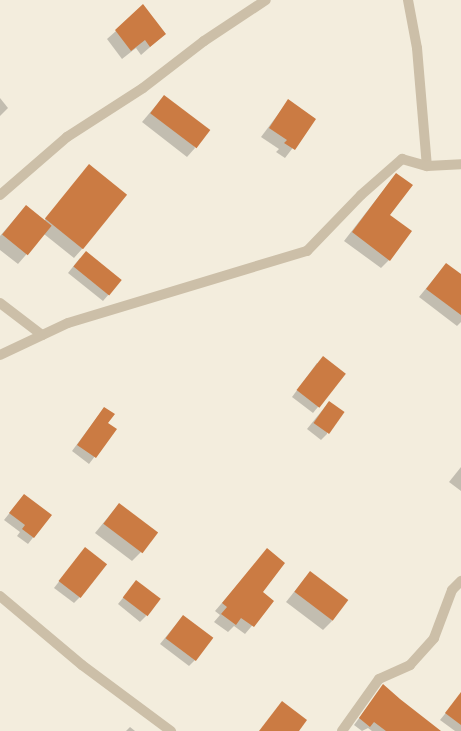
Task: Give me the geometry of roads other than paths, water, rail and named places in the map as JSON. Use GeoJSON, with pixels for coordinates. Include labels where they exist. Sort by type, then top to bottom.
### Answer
{"type":"FeatureCollection","features":[{"type":"Feature","properties":{"kind":"street"},"geometry":{"type":"LineString","coordinates":[[0,195],[67,137],[143,88],[204,41],[266,0]]}},
{"type":"Feature","properties":{"kind":"street"},"geometry":{"type":"LineString","coordinates":[[408,0],[417,48],[427,166]]}},
{"type":"Feature","properties":{"kind":"street"},"geometry":{"type":"LineString","coordinates":[[0,355],[68,323],[307,251],[361,195],[402,159],[427,166],[461,164]]}},
{"type":"Feature","properties":{"kind":"street"},"geometry":{"type":"LineString","coordinates":[[0,303],[42,335]]}},
{"type":"Feature","properties":{"kind":"street"},"geometry":{"type":"LineString","coordinates":[[342,731],[379,679],[410,665],[434,638],[452,590],[461,581]]}},
{"type":"Feature","properties":{"kind":"street"},"geometry":{"type":"LineString","coordinates":[[0,596],[82,665],[171,731]]}}]}
